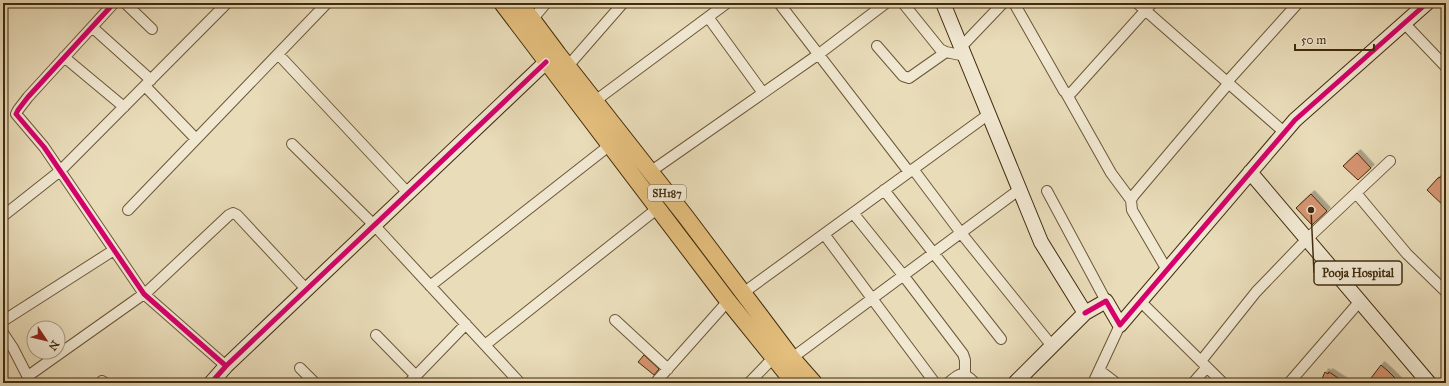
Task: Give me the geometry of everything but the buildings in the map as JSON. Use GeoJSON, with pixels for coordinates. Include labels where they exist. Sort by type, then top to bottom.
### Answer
{"type":"FeatureCollection","features":[{"type":"Feature","properties":{"kind":"main road","name":"SH187"},"geometry":{"type":"LineString","coordinates":[[502,3],[728,301],[794,383]]}},
{"type":"Feature","properties":{"kind":"main road","name":"SH187"},"geometry":{"type":"LineString","coordinates":[[520,3],[792,358],[814,383]]}},
{"type":"Feature","properties":{"kind":"street"},"geometry":{"type":"LineString","coordinates":[[114,3],[28,97],[18,110],[17,116],[63,168],[114,250],[146,293],[218,375],[306,289],[546,62]]}},
{"type":"Feature","properties":{"kind":"street"},"geometry":{"type":"LineString","coordinates":[[125,3],[152,29]]}},
{"type":"Feature","properties":{"kind":"street"},"geometry":{"type":"LineString","coordinates":[[3,216],[63,168],[227,3]]}},
{"type":"Feature","properties":{"kind":"street"},"geometry":{"type":"LineString","coordinates":[[128,210],[327,3]]}},
{"type":"Feature","properties":{"kind":"street"},"geometry":{"type":"LineString","coordinates":[[532,20],[546,3]]}},
{"type":"Feature","properties":{"kind":"street"},"geometry":{"type":"LineString","coordinates":[[568,66],[623,3]]}},
{"type":"Feature","properties":{"kind":"street"},"geometry":{"type":"LineString","coordinates":[[594,101],[727,3]]}},
{"type":"Feature","properties":{"kind":"street"},"geometry":{"type":"LineString","coordinates":[[779,3],[818,54],[1052,346]]}},
{"type":"Feature","properties":{"kind":"street"},"geometry":{"type":"LineString","coordinates":[[650,172],[818,54],[886,3]]}},
{"type":"Feature","properties":{"kind":"street"},"geometry":{"type":"LineString","coordinates":[[903,3],[938,47],[946,52]]}},
{"type":"Feature","properties":{"kind":"street"},"geometry":{"type":"LineString","coordinates":[[944,3],[1041,242],[1085,313]]}},
{"type":"Feature","properties":{"kind":"street"},"geometry":{"type":"LineString","coordinates":[[877,46],[903,76],[909,78],[946,52],[963,51],[1003,3]]}},
{"type":"Feature","properties":{"kind":"street"},"geometry":{"type":"LineString","coordinates":[[1014,3],[1112,173],[1131,200],[1132,210],[1167,270]]}},
{"type":"Feature","properties":{"kind":"street"},"geometry":{"type":"LineString","coordinates":[[1137,3],[1149,7],[1228,83],[1284,132]]}},
{"type":"Feature","properties":{"kind":"street"},"geometry":{"type":"LineString","coordinates":[[1131,200],[1228,83],[1298,3]]}},
{"type":"Feature","properties":{"kind":"street"},"geometry":{"type":"LineString","coordinates":[[1093,383],[1120,325],[1284,132],[1295,120],[1427,3]]}},
{"type":"Feature","properties":{"kind":"street"},"geometry":{"type":"LineString","coordinates":[[1066,93],[1069,94],[1072,92],[1149,7]]}},
{"type":"Feature","properties":{"kind":"street"},"geometry":{"type":"LineString","coordinates":[[708,17],[763,93]]}},
{"type":"Feature","properties":{"kind":"street"},"geometry":{"type":"LineString","coordinates":[[1404,23],[1446,67]]}},
{"type":"Feature","properties":{"kind":"street"},"geometry":{"type":"LineString","coordinates":[[92,27],[148,83],[196,139]]}},
{"type":"Feature","properties":{"kind":"street"},"geometry":{"type":"LineString","coordinates":[[278,54],[408,193]]}},
{"type":"Feature","properties":{"kind":"street"},"geometry":{"type":"LineString","coordinates":[[64,57],[124,107]]}},
{"type":"Feature","properties":{"kind":"street"},"geometry":{"type":"LineString","coordinates":[[743,293],[989,114]]}},
{"type":"Feature","properties":{"kind":"street"},"geometry":{"type":"LineString","coordinates":[[292,144],[374,225],[466,324],[516,381]]}},
{"type":"Feature","properties":{"kind":"street"},"geometry":{"type":"LineString","coordinates":[[430,286],[610,145]]}},
{"type":"Feature","properties":{"kind":"street"},"geometry":{"type":"LineString","coordinates":[[1193,383],[1204,364],[1256,292],[1307,239],[1390,161]]}},
{"type":"Feature","properties":{"kind":"street"},"geometry":{"type":"LineString","coordinates":[[1250,172],[1429,383]]}},
{"type":"Feature","properties":{"kind":"street"},"geometry":{"type":"LineString","coordinates":[[792,358],[1020,189]]}},
{"type":"Feature","properties":{"kind":"street"},"geometry":{"type":"LineString","coordinates":[[884,190],[1001,340]]}},
{"type":"Feature","properties":{"kind":"street"},"geometry":{"type":"LineString","coordinates":[[1047,191],[1120,325]]}},
{"type":"Feature","properties":{"kind":"street"},"geometry":{"type":"LineString","coordinates":[[1356,193],[1404,252],[1446,292]]}},
{"type":"Feature","properties":{"kind":"street"},"geometry":{"type":"LineString","coordinates":[[485,345],[658,208]]}},
{"type":"Feature","properties":{"kind":"street"},"geometry":{"type":"LineString","coordinates":[[3,333],[13,348],[28,380],[146,293],[229,215],[233,213],[237,215],[306,289]]}},
{"type":"Feature","properties":{"kind":"street"},"geometry":{"type":"LineString","coordinates":[[853,213],[904,276],[963,354],[965,374],[975,383]]}},
{"type":"Feature","properties":{"kind":"street"},"geometry":{"type":"LineString","coordinates":[[824,234],[935,383]]}},
{"type":"Feature","properties":{"kind":"street"},"geometry":{"type":"LineString","coordinates":[[3,321],[114,250]]}},
{"type":"Feature","properties":{"kind":"street"},"geometry":{"type":"LineString","coordinates":[[655,383],[728,301]]}},
{"type":"Feature","properties":{"kind":"street"},"geometry":{"type":"LineString","coordinates":[[1015,383],[1085,313],[1106,301]]}},
{"type":"Feature","properties":{"kind":"street"},"geometry":{"type":"LineString","coordinates":[[1140,301],[1223,383]]}},
{"type":"Feature","properties":{"kind":"street"},"geometry":{"type":"LineString","coordinates":[[1289,383],[1360,301]]}},
{"type":"Feature","properties":{"kind":"street"},"geometry":{"type":"LineString","coordinates":[[615,320],[668,368]]}},
{"type":"Feature","properties":{"kind":"street"},"geometry":{"type":"LineString","coordinates":[[376,335],[412,379],[466,324]]}},
{"type":"Feature","properties":{"kind":"street"},"geometry":{"type":"LineString","coordinates":[[749,383],[773,358]]}},
{"type":"Feature","properties":{"kind":"street"},"geometry":{"type":"LineString","coordinates":[[300,368],[315,383]]}},
{"type":"Feature","properties":{"kind":"street"},"geometry":{"type":"LineString","coordinates":[[1099,370],[1116,383]]}},
{"type":"Feature","properties":{"kind":"street"},"geometry":{"type":"LineString","coordinates":[[948,383],[960,374],[965,374]]}},
{"type":"Feature","properties":{"kind":"cycle path"},"geometry":{"type":"LineString","coordinates":[[114,3],[28,97],[16,114],[44,147],[144,294],[226,366]]}},
{"type":"Feature","properties":{"kind":"cycle path"},"geometry":{"type":"LineString","coordinates":[[1085,313],[1106,301],[1120,325],[1295,120],[1427,3]]}},
{"type":"Feature","properties":{"kind":"cycle path"},"geometry":{"type":"LineString","coordinates":[[211,383],[226,366],[546,62]]}},
{"type":"Feature","properties":{"kind":"place","name":"Pooja Hospital"},"geometry":{"type":"Point","coordinates":[1311,210]}}]}
